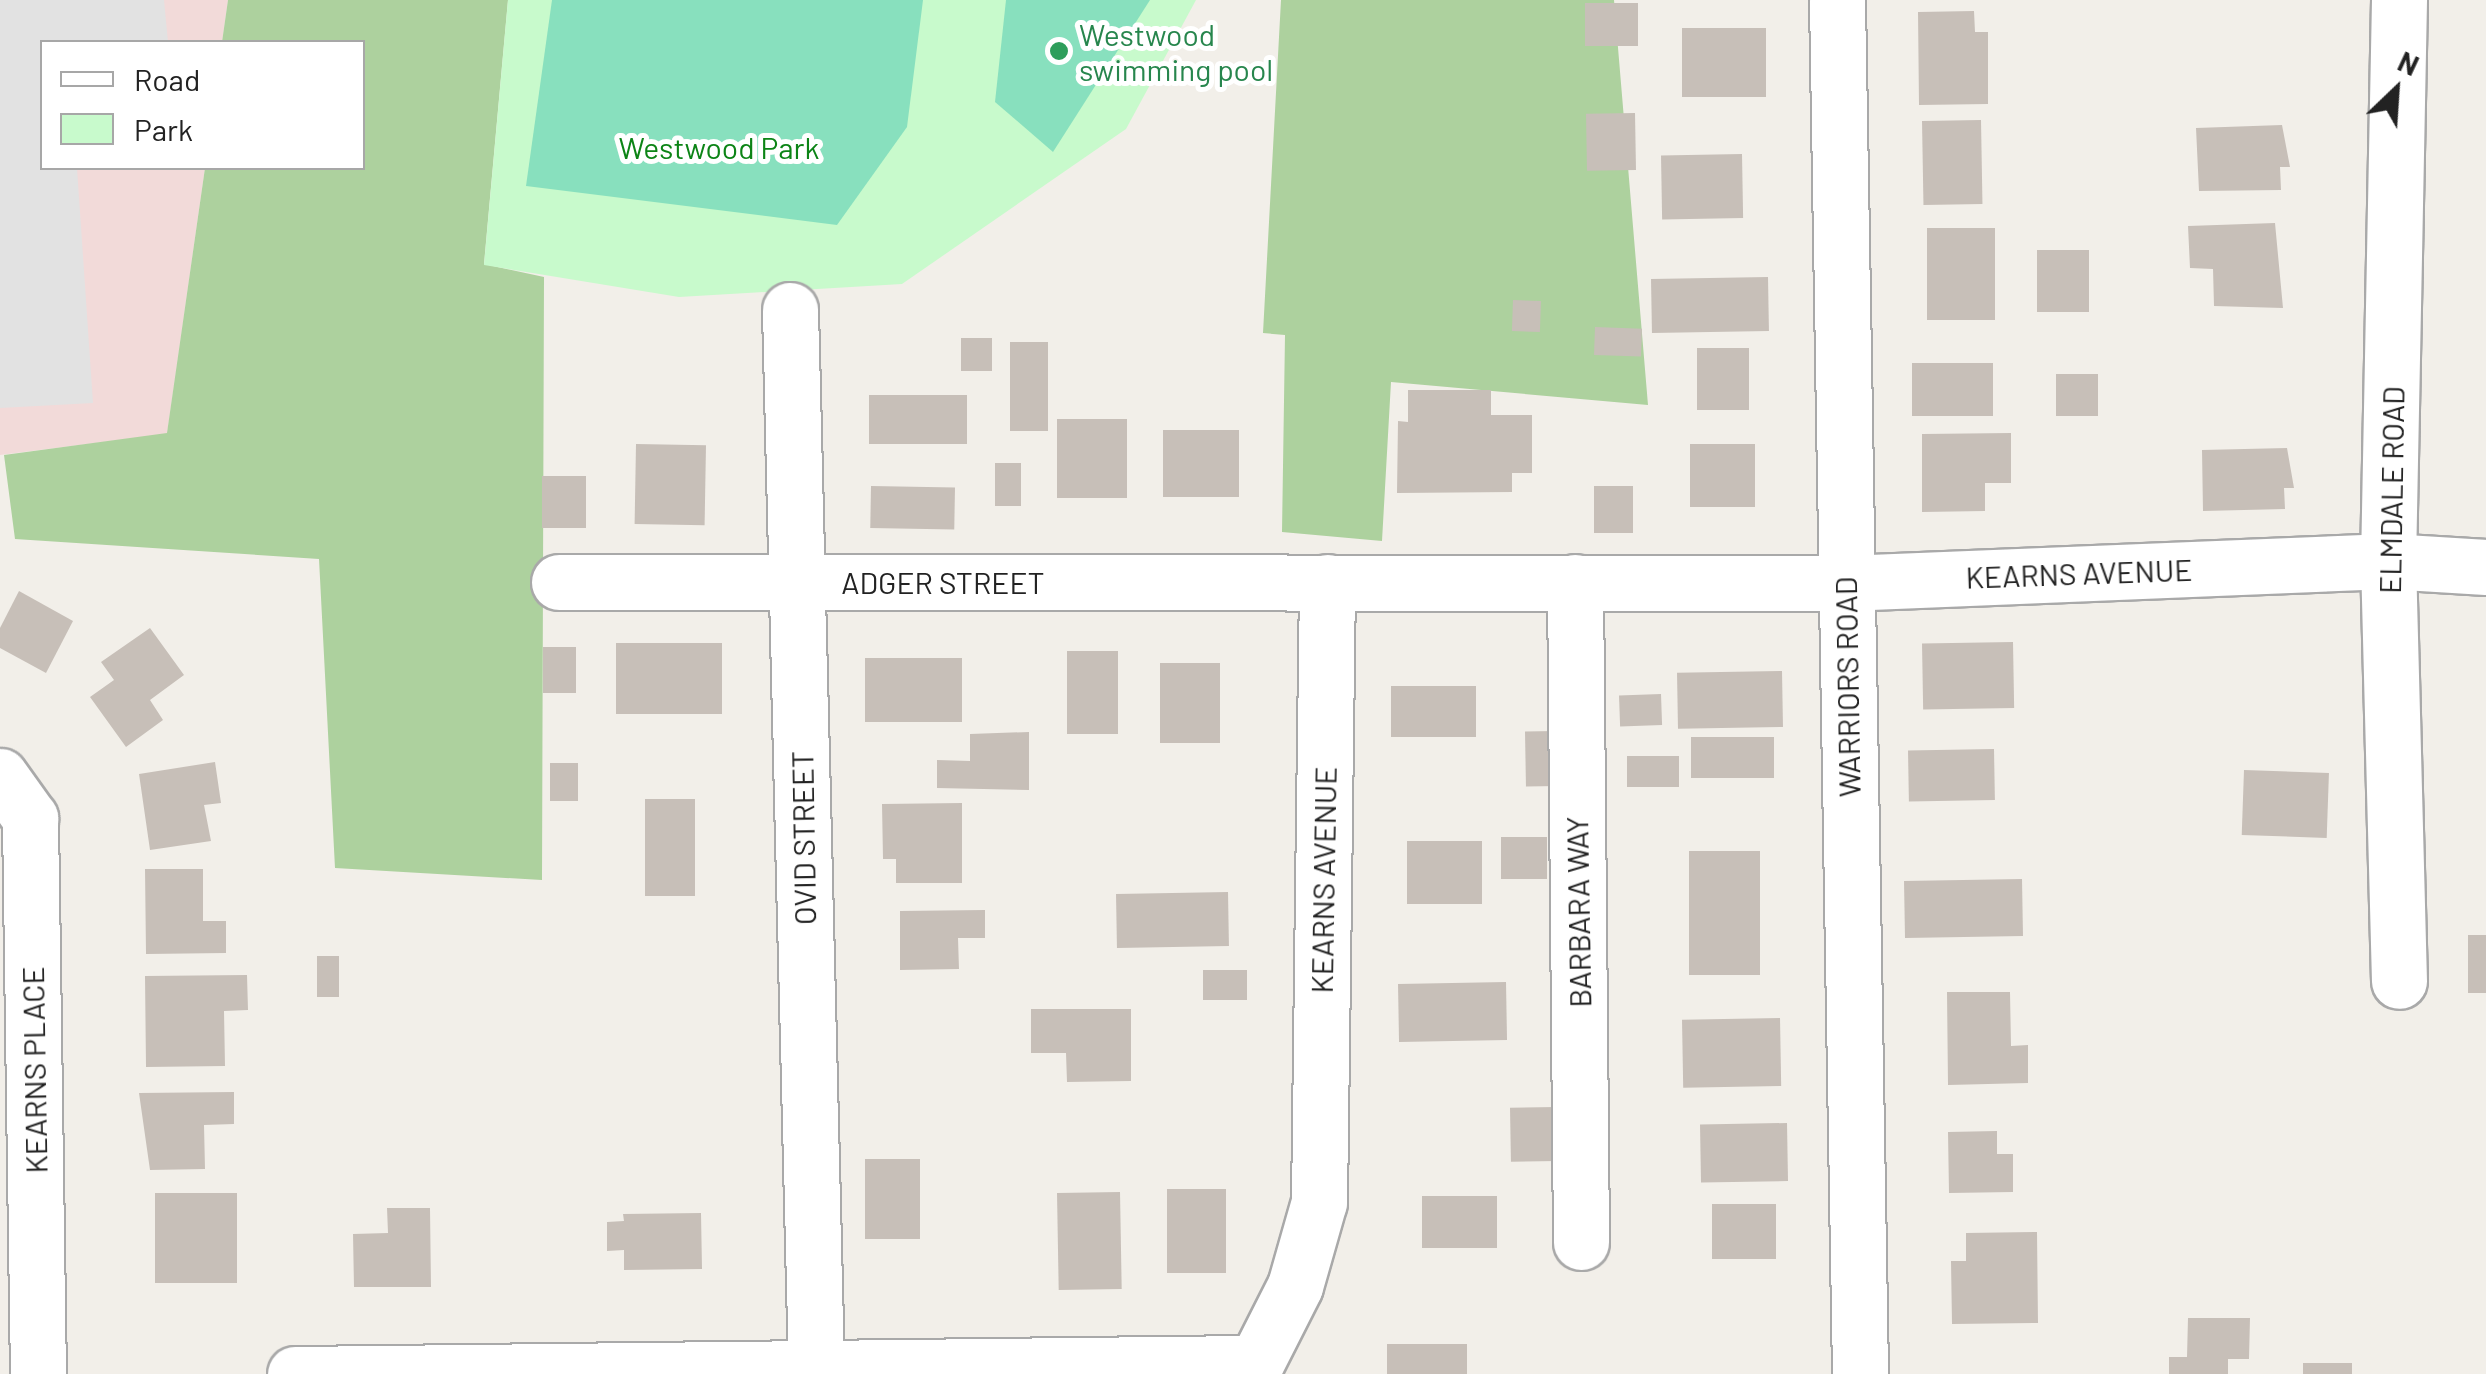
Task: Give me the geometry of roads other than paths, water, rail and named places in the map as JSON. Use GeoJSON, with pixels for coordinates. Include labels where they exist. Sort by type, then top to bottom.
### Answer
{"type":"FeatureCollection","features":[{"type":"Feature","properties":{"kind":"street","name":"WARRIORS ROAD"},"geometry":{"type":"LineString","coordinates":[[1837,0],[1860,1374]]}},
{"type":"Feature","properties":{"kind":"street","name":"ELMDALE ROAD"},"geometry":{"type":"LineString","coordinates":[[2399,0],[2388,561],[2399,980]]}},
{"type":"Feature","properties":{"kind":"street","name":"OVID STREET"},"geometry":{"type":"LineString","coordinates":[[790,310],[816,1366]]}},
{"type":"Feature","properties":{"kind":"street","name":"KEARNS AVENUE"},"geometry":{"type":"LineString","coordinates":[[294,1374],[816,1366],[1256,1369],[1295,1286],[1319,1202],[1327,582],[1845,583],[2388,561],[2486,567]]}},
{"type":"Feature","properties":{"kind":"street","name":"ADGER STREET"},"geometry":{"type":"LineString","coordinates":[[558,582],[1327,582]]}},
{"type":"Feature","properties":{"kind":"street","name":"BARBARA WAY"},"geometry":{"type":"LineString","coordinates":[[1574,582],[1581,1242]]}},
{"type":"Feature","properties":{"kind":"street","name":"KEARNS PLACE"},"geometry":{"type":"LineString","coordinates":[[0,776],[30,818],[38,1374]]}},
{"type":"Feature","properties":{"kind":"place","name":"Westwood swimming pool"},"geometry":{"type":"Point","coordinates":[1059,51]}},
{"type":"Feature","properties":{"kind":"park label","name":"Westwood Park"},"geometry":{"type":"Point","coordinates":[719,147]}}]}
